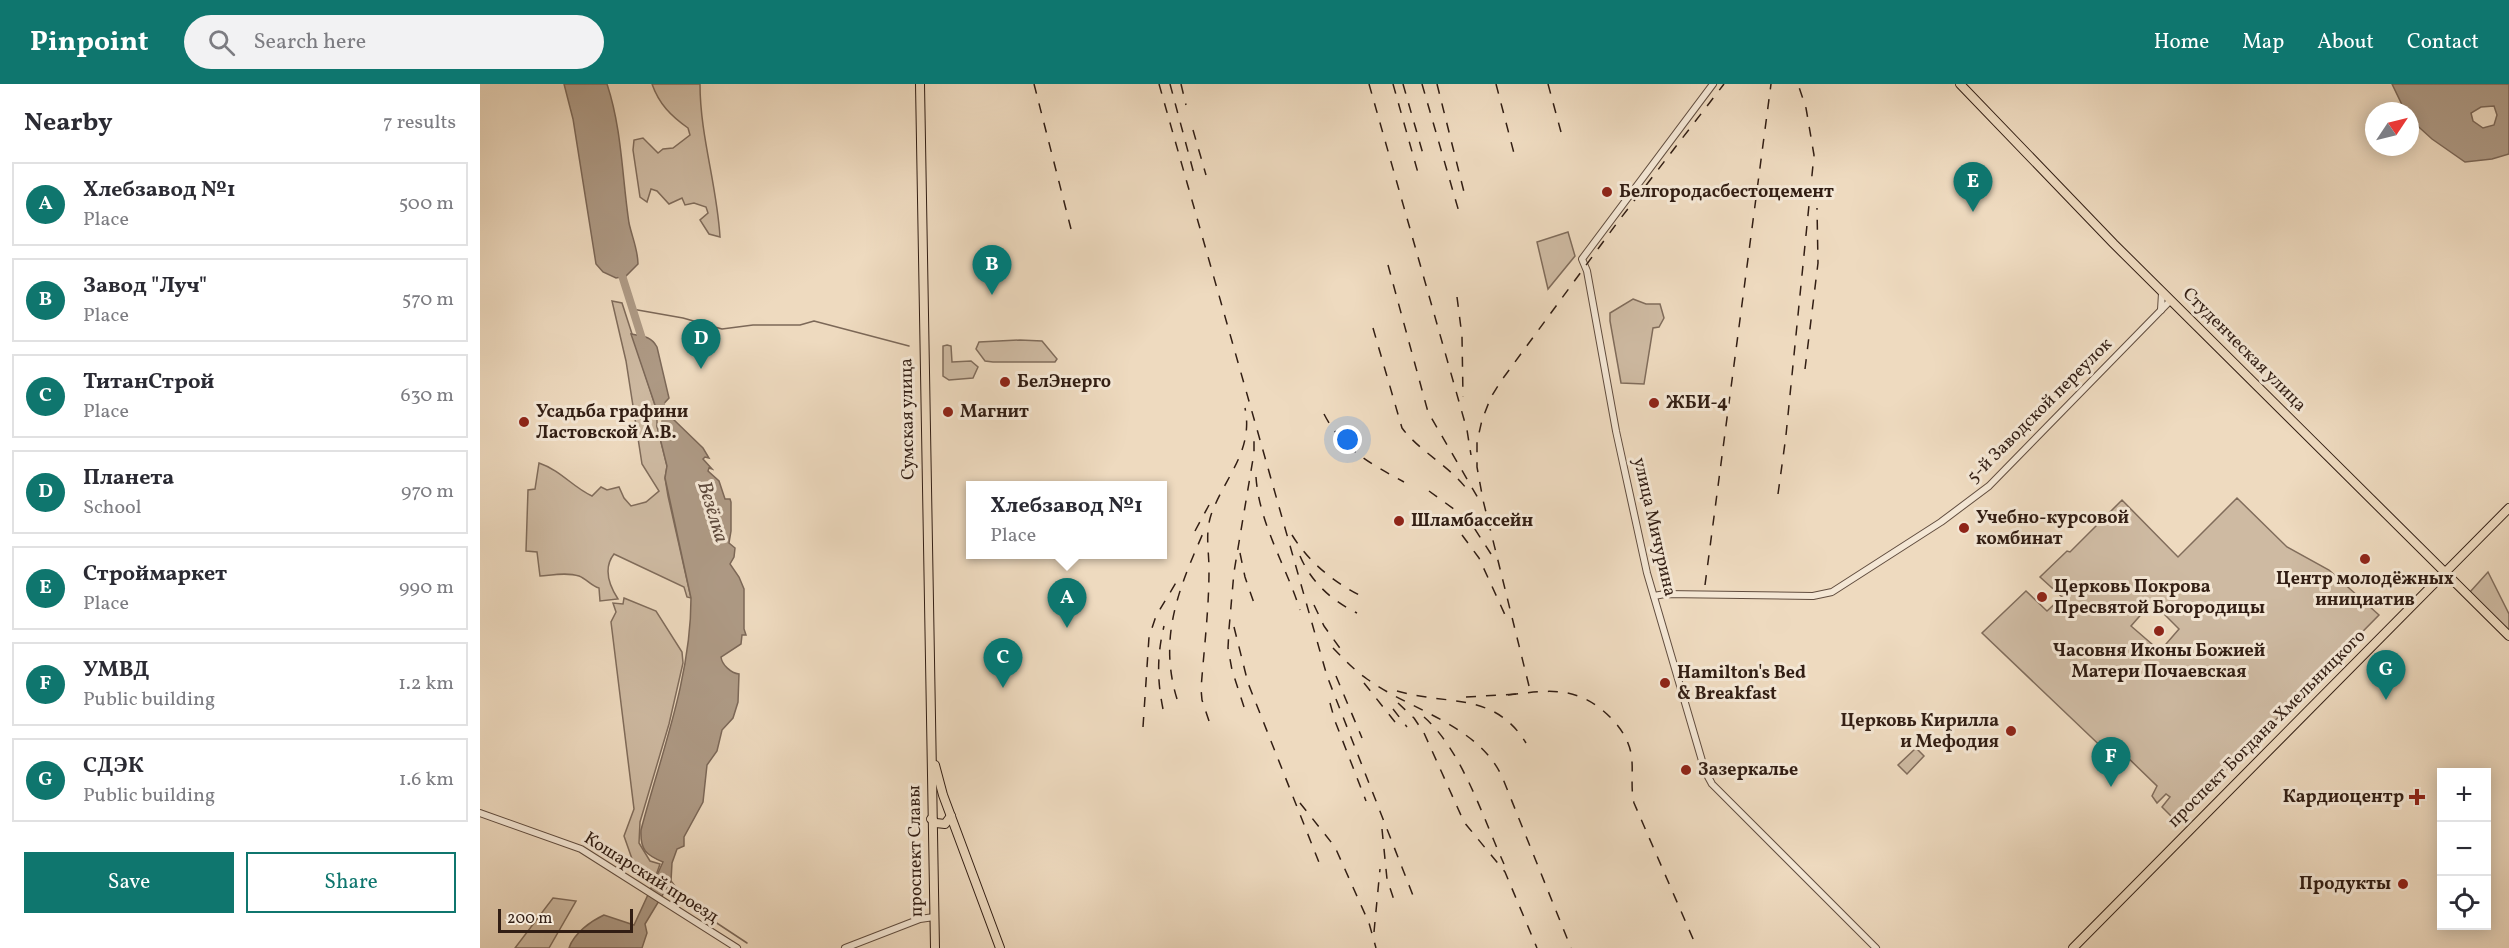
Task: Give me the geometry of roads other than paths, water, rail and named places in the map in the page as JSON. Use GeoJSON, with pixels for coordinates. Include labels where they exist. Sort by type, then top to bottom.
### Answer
{"type":"FeatureCollection","features":[{"type":"Feature","properties":{"kind":"main road","name":"Сумская улица"},"geometry":{"type":"LineString","coordinates":[[920,84],[924,442],[932,754]]}},
{"type":"Feature","properties":{"kind":"main road","name":"Студенческая улица"},"geometry":{"type":"LineString","coordinates":[[1959,84],[2162,293],[2509,636]]}},
{"type":"Feature","properties":{"kind":"main road","name":"проспект Богдана Хмельницкого"},"geometry":{"type":"LineString","coordinates":[[2073,948],[2509,508]]}},
{"type":"Feature","properties":{"kind":"main road","name":"проспект Славы"},"geometry":{"type":"LineString","coordinates":[[932,754],[934,948]]}},
{"type":"Feature","properties":{"kind":"main road"},"geometry":{"type":"LineString","coordinates":[[932,754],[950,815],[1000,948]]}},
{"type":"Feature","properties":{"kind":"main road"},"geometry":{"type":"LineString","coordinates":[[931,808],[941,806],[950,815]]}},
{"type":"Feature","properties":{"kind":"main road"},"geometry":{"type":"LineString","coordinates":[[932,819],[936,823],[945,824],[950,815]]}},
{"type":"Feature","properties":{"kind":"street","name":"улица Мичурина"},"geometry":{"type":"LineString","coordinates":[[1713,84],[1582,259],[1587,271],[1630,502],[1698,751],[1712,784],[1876,948]]}},
{"type":"Feature","properties":{"kind":"street"},"geometry":{"type":"LineString","coordinates":[[2162,293],[2162,310]]}},
{"type":"Feature","properties":{"kind":"street","name":"5-й Заводской переулок"},"geometry":{"type":"LineString","coordinates":[[1654,596],[1665,594],[1813,596],[1832,592],[1941,522],[1989,486],[2170,301]]}},
{"type":"Feature","properties":{"kind":"street","name":"Кошарский проезд"},"geometry":{"type":"LineString","coordinates":[[480,813],[581,849],[737,948]]}},
{"type":"Feature","properties":{"kind":"street"},"geometry":{"type":"LineString","coordinates":[[845,948],[920,919],[934,917]]}},
{"type":"Feature","properties":{"kind":"water"},"geometry":{"type":"Polygon","coordinates":[[[564,84],[607,84],[616,118],[629,223],[638,259],[638,264],[626,276],[616,278],[603,272],[596,264],[573,119],[564,84]]]}},
{"type":"Feature","properties":{"kind":"water"},"geometry":{"type":"Polygon","coordinates":[[[2392,84],[2509,84],[2509,154],[2492,159],[2465,162],[2419,127],[2419,102],[2401,102],[2392,84]],[[2494,106],[2481,107],[2471,113],[2473,121],[2483,128],[2494,125],[2497,115],[2494,106]]]}},
{"type":"Feature","properties":{"kind":"water"},"geometry":{"type":"Polygon","coordinates":[[[631,334],[649,339],[657,347],[669,398],[657,411],[631,334]]]}},
{"type":"Feature","properties":{"kind":"water"},"geometry":{"type":"Polygon","coordinates":[[[666,419],[673,419],[703,448],[709,458],[703,459],[712,469],[709,468],[708,471],[719,481],[725,499],[730,499],[731,502],[729,543],[735,548],[730,564],[744,589],[746,635],[742,635],[741,644],[721,657],[727,668],[739,674],[738,702],[733,718],[722,730],[717,751],[707,765],[703,802],[684,837],[684,846],[677,849],[672,863],[671,881],[645,924],[647,933],[642,948],[569,948],[584,928],[604,915],[634,925],[663,862],[645,851],[641,830],[674,715],[686,657],[691,598],[665,478],[667,466],[657,426],[666,419]]]}},
{"type":"Feature","properties":{"kind":"waterway","name":"Везёлка"},"geometry":{"type":"LineString","coordinates":[[619,266],[644,345]]}},
{"type":"Feature","properties":{"kind":"waterway"},"geometry":{"type":"LineString","coordinates":[[632,309],[683,318],[722,329],[753,325],[800,325],[814,321],[909,346]]}},
{"type":"Feature","properties":{"kind":"waterway","name":"Везёлка"},"geometry":{"type":"LineString","coordinates":[[658,395],[668,429]]}},
{"type":"Feature","properties":{"kind":"waterway"},"geometry":{"type":"LineString","coordinates":[[671,881],[691,906],[747,943]]}},
{"type":"Feature","properties":{"kind":"railway"},"geometry":{"type":"LineString","coordinates":[[1034,84],[1071,229]]}},
{"type":"Feature","properties":{"kind":"railway"},"geometry":{"type":"LineString","coordinates":[[1159,84],[1327,676],[1414,898]]}},
{"type":"Feature","properties":{"kind":"railway"},"geometry":{"type":"LineString","coordinates":[[1170,84],[1194,174]]}},
{"type":"Feature","properties":{"kind":"railway"},"geometry":{"type":"LineString","coordinates":[[1181,84],[1186,105]]}},
{"type":"Feature","properties":{"kind":"railway"},"geometry":{"type":"LineString","coordinates":[[1369,84],[1467,430],[1471,455]]}},
{"type":"Feature","properties":{"kind":"railway"},"geometry":{"type":"LineString","coordinates":[[1393,84],[1420,180]]}},
{"type":"Feature","properties":{"kind":"railway"},"geometry":{"type":"LineString","coordinates":[[1403,84],[1423,154]]}},
{"type":"Feature","properties":{"kind":"railway"},"geometry":{"type":"LineString","coordinates":[[1422,84],[1459,212]]}},
{"type":"Feature","properties":{"kind":"railway"},"geometry":{"type":"LineString","coordinates":[[1437,84],[1466,200]]}},
{"type":"Feature","properties":{"kind":"railway"},"geometry":{"type":"LineString","coordinates":[[1496,84],[1516,161]]}},
{"type":"Feature","properties":{"kind":"railway"},"geometry":{"type":"LineString","coordinates":[[1548,84],[1561,132]]}},
{"type":"Feature","properties":{"kind":"railway"},"geometry":{"type":"LineString","coordinates":[[1529,686],[1477,467],[1477,442],[1482,420],[1491,397],[1501,381],[1617,223],[1724,84]]}},
{"type":"Feature","properties":{"kind":"railway"},"geometry":{"type":"LineString","coordinates":[[1705,585],[1771,84]]}},
{"type":"Feature","properties":{"kind":"railway"},"geometry":{"type":"LineString","coordinates":[[1786,435],[1814,155],[1806,108],[1798,84]]}},
{"type":"Feature","properties":{"kind":"railway"},"geometry":{"type":"LineString","coordinates":[[1193,130],[1206,175]]}},
{"type":"Feature","properties":{"kind":"railway"},"geometry":{"type":"LineString","coordinates":[[1805,369],[1818,263],[1817,208]]}},
{"type":"Feature","properties":{"kind":"railway"},"geometry":{"type":"LineString","coordinates":[[1388,265],[1428,412],[1478,498]]}},
{"type":"Feature","properties":{"kind":"railway"},"geometry":{"type":"LineString","coordinates":[[1457,297],[1462,336],[1463,397]]}},
{"type":"Feature","properties":{"kind":"railway"},"geometry":{"type":"LineString","coordinates":[[1373,328],[1402,428],[1416,444],[1466,488]]}},
{"type":"Feature","properties":{"kind":"railway"},"geometry":{"type":"LineString","coordinates":[[1209,721],[1201,689],[1208,599],[1208,529],[1211,515],[1242,451],[1247,423],[1245,408]]}},
{"type":"Feature","properties":{"kind":"railway"},"geometry":{"type":"LineString","coordinates":[[1324,414],[1339,437],[1358,454],[1404,482]]}},
{"type":"Feature","properties":{"kind":"railway"},"geometry":{"type":"LineString","coordinates":[[1244,707],[1232,670],[1228,648],[1234,572],[1254,453],[1254,434]]}},
{"type":"Feature","properties":{"kind":"railway"},"geometry":{"type":"LineString","coordinates":[[1778,494],[1785,443]]}},
{"type":"Feature","properties":{"kind":"railway"},"geometry":{"type":"LineString","coordinates":[[1256,477],[1262,511],[1300,610]]}},
{"type":"Feature","properties":{"kind":"railway"},"geometry":{"type":"LineString","coordinates":[[1429,491],[1469,520],[1491,554]]}},
{"type":"Feature","properties":{"kind":"railway"},"geometry":{"type":"LineString","coordinates":[[1195,531],[1209,505]]}},
{"type":"Feature","properties":{"kind":"railway"},"geometry":{"type":"LineString","coordinates":[[1177,699],[1170,655],[1174,613],[1179,593],[1204,531]]}},
{"type":"Feature","properties":{"kind":"railway"},"geometry":{"type":"LineString","coordinates":[[1292,535],[1324,572],[1365,598]]}},
{"type":"Feature","properties":{"kind":"railway"},"geometry":{"type":"LineString","coordinates":[[1462,535],[1479,558],[1506,617]]}},
{"type":"Feature","properties":{"kind":"railway"},"geometry":{"type":"LineString","coordinates":[[1240,553],[1256,609]]}},
{"type":"Feature","properties":{"kind":"railway"},"geometry":{"type":"LineString","coordinates":[[1300,556],[1310,574],[1323,590],[1339,603],[1357,613]]}},
{"type":"Feature","properties":{"kind":"railway"},"geometry":{"type":"LineString","coordinates":[[1143,727],[1149,637],[1156,616],[1177,581]]}},
{"type":"Feature","properties":{"kind":"railway"},"geometry":{"type":"LineString","coordinates":[[1314,605],[1324,626],[1342,651]]}},
{"type":"Feature","properties":{"kind":"railway"},"geometry":{"type":"LineString","coordinates":[[1163,709],[1159,668],[1164,626]]}},
{"type":"Feature","properties":{"kind":"railway"},"geometry":{"type":"LineString","coordinates":[[1234,627],[1248,683],[1322,870]]}},
{"type":"Feature","properties":{"kind":"railway"},"geometry":{"type":"LineString","coordinates":[[1333,648],[1367,679],[1461,732],[1478,745],[1492,761],[1503,779],[1571,948]]}},
{"type":"Feature","properties":{"kind":"railway"},"geometry":{"type":"LineString","coordinates":[[1336,676],[1362,738]]}},
{"type":"Feature","properties":{"kind":"railway"},"geometry":{"type":"LineString","coordinates":[[1364,683],[1395,722]]}},
{"type":"Feature","properties":{"kind":"railway"},"geometry":{"type":"LineString","coordinates":[[1397,691],[1469,703],[1485,708],[1500,715],[1513,726],[1526,743]]}},
{"type":"Feature","properties":{"kind":"railway"},"geometry":{"type":"LineString","coordinates":[[1508,695],[1550,691],[1575,695],[1599,707],[1618,725],[1630,748],[1634,803],[1697,948]]}},
{"type":"Feature","properties":{"kind":"railway"},"geometry":{"type":"LineString","coordinates":[[1466,697],[1517,694]]}},
{"type":"Feature","properties":{"kind":"railway"},"geometry":{"type":"LineString","coordinates":[[1330,703],[1366,801]]}},
{"type":"Feature","properties":{"kind":"railway"},"geometry":{"type":"LineString","coordinates":[[1398,703],[1414,718],[1424,733],[1464,822],[1505,872],[1537,948]]}},
{"type":"Feature","properties":{"kind":"railway"},"geometry":{"type":"LineString","coordinates":[[1393,709],[1407,727]]}},
{"type":"Feature","properties":{"kind":"railway"},"geometry":{"type":"LineString","coordinates":[[1424,717],[1450,747],[1470,786],[1504,864]]}},
{"type":"Feature","properties":{"kind":"railway"},"geometry":{"type":"LineString","coordinates":[[1300,803],[1335,847],[1369,923],[1376,948]]}},
{"type":"Feature","properties":{"kind":"railway"},"geometry":{"type":"LineString","coordinates":[[1382,829],[1387,879],[1396,906]]}},
{"type":"Feature","properties":{"kind":"railway"},"geometry":{"type":"LineString","coordinates":[[1374,932],[1380,869]]}},
{"type":"Feature","properties":{"kind":"place","name":"Белгородасбестоцемент"},"geometry":{"type":"Point","coordinates":[1607,192]}},
{"type":"Feature","properties":{"kind":"place","name":"Строймаркет"},"geometry":{"type":"Point","coordinates":[1973,212]}},
{"type":"Feature","properties":{"kind":"place","name":"Завод \"Луч\""},"geometry":{"type":"Point","coordinates":[992,295]}},
{"type":"Feature","properties":{"kind":"place","name":"Планета"},"geometry":{"type":"Point","coordinates":[701,369]}},
{"type":"Feature","properties":{"kind":"place","name":"БелЭнерго"},"geometry":{"type":"Point","coordinates":[1005,382]}},
{"type":"Feature","properties":{"kind":"place","name":"ЖБИ-4"},"geometry":{"type":"Point","coordinates":[1654,403]}},
{"type":"Feature","properties":{"kind":"place","name":"Магнит"},"geometry":{"type":"Point","coordinates":[948,412]}},
{"type":"Feature","properties":{"kind":"place","name":"Усадьба графини Ластовской А.В."},"geometry":{"type":"Point","coordinates":[524,422]}},
{"type":"Feature","properties":{"kind":"place","name":"Шламбассейн"},"geometry":{"type":"Point","coordinates":[1399,521]}},
{"type":"Feature","properties":{"kind":"place","name":"Учебно-курсовой комбинат"},"geometry":{"type":"Point","coordinates":[1964,528]}},
{"type":"Feature","properties":{"kind":"place","name":"Центр молодёжных инициатив"},"geometry":{"type":"Point","coordinates":[2365,559]}},
{"type":"Feature","properties":{"kind":"place","name":"Церковь Покрова Пресвятой Богородицы"},"geometry":{"type":"Point","coordinates":[2042,597]}},
{"type":"Feature","properties":{"kind":"place","name":"Хлебзавод №1"},"geometry":{"type":"Point","coordinates":[1067,628]}},
{"type":"Feature","properties":{"kind":"place","name":"Часовня Иконы Божией Матери Почаевская"},"geometry":{"type":"Point","coordinates":[2159,631]}},
{"type":"Feature","properties":{"kind":"place","name":"Hamilton's Bed & Breakfast"},"geometry":{"type":"Point","coordinates":[1665,683]}},
{"type":"Feature","properties":{"kind":"place","name":"ТитанСтрой"},"geometry":{"type":"Point","coordinates":[1003,688]}},
{"type":"Feature","properties":{"kind":"place","name":"СДЭК"},"geometry":{"type":"Point","coordinates":[2386,700]}},
{"type":"Feature","properties":{"kind":"place","name":"Церковь Кирилла и Мефодия"},"geometry":{"type":"Point","coordinates":[2011,731]}},
{"type":"Feature","properties":{"kind":"place","name":"Зазеркалье"},"geometry":{"type":"Point","coordinates":[1686,770]}},
{"type":"Feature","properties":{"kind":"place","name":"УМВД"},"geometry":{"type":"Point","coordinates":[2111,787]}},
{"type":"Feature","properties":{"kind":"place","name":"Кардиоцентр"},"geometry":{"type":"Point","coordinates":[2417,797]}},
{"type":"Feature","properties":{"kind":"place","name":"Продукты"},"geometry":{"type":"Point","coordinates":[2403,884]}}]}
